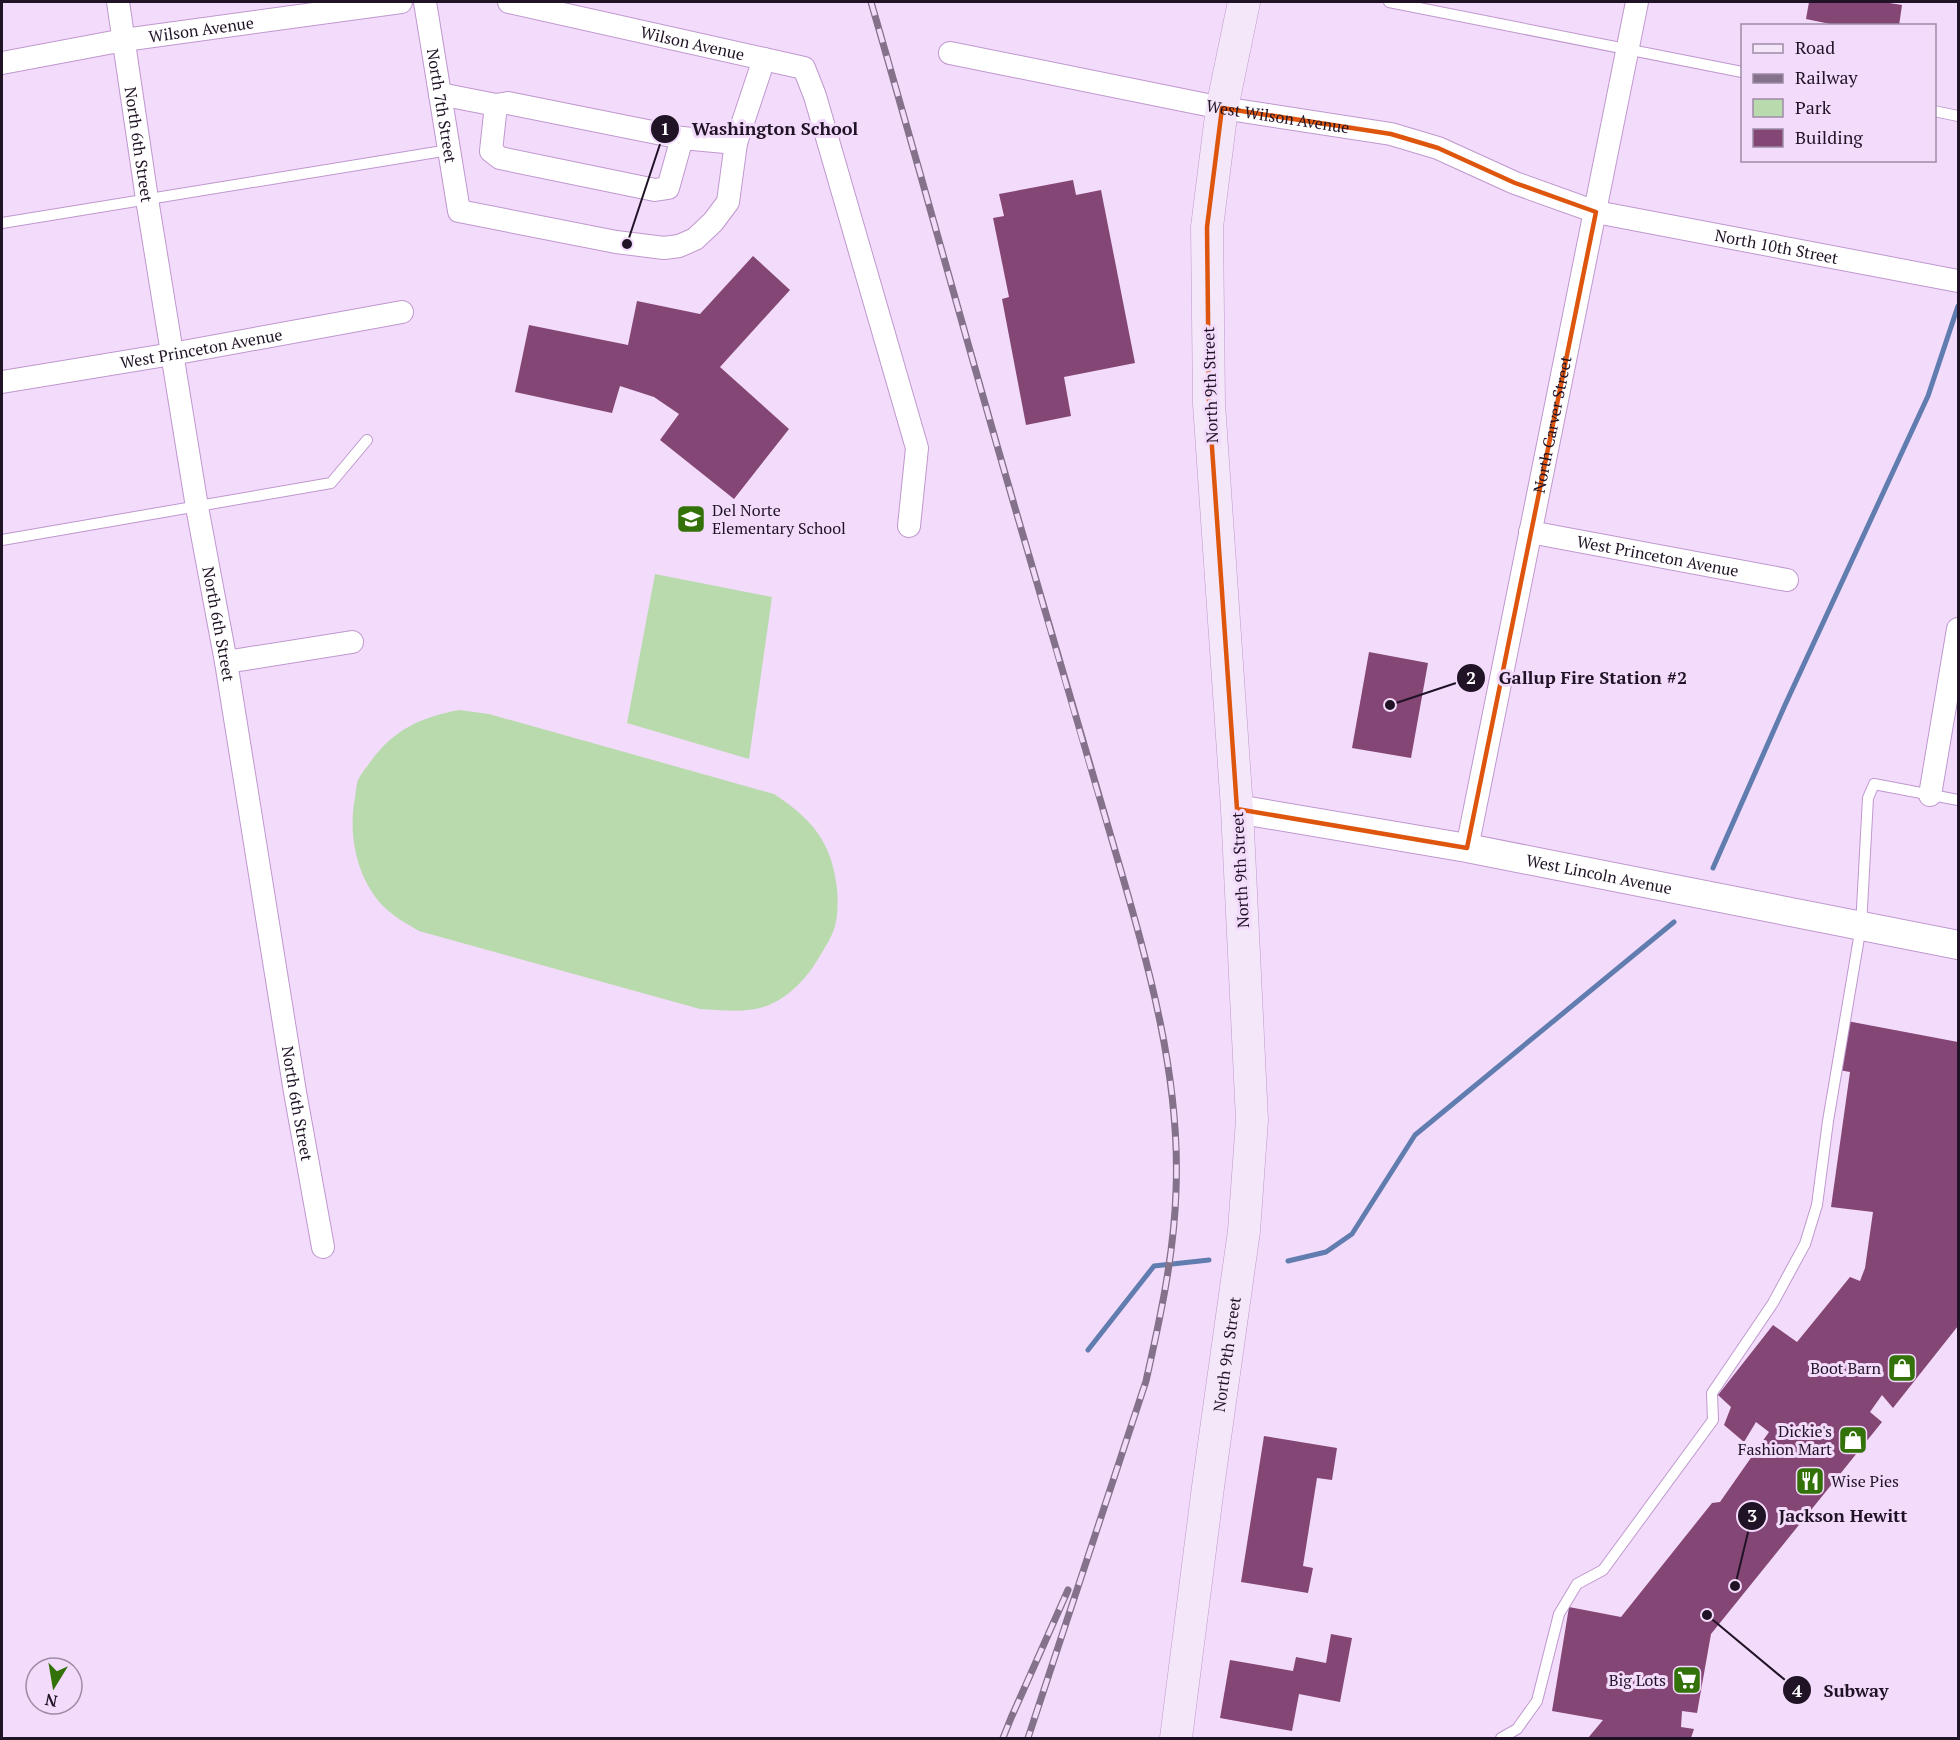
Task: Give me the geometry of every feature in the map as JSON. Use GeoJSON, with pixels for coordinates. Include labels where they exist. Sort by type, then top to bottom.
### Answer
{"type":"FeatureCollection","features":[{"type":"Feature","properties":{"kind":"main road","name":"North 9th Street"},"geometry":{"type":"LineString","coordinates":[[1176,1738],[1244,1231],[1252,1120],[1237,809],[1209,404],[1207,227],[1222,108],[1244,2]]}},
{"type":"Feature","properties":{"kind":"street","name":"North 6th Street"},"geometry":{"type":"LineString","coordinates":[[118,2],[197,507],[323,1247]]}},
{"type":"Feature","properties":{"kind":"street","name":"Wilson Avenue"},"geometry":{"type":"LineString","coordinates":[[2,63],[124,40],[401,2]]}},
{"type":"Feature","properties":{"kind":"street","name":"North 7th Street"},"geometry":{"type":"LineString","coordinates":[[425,2],[459,211],[616,242],[664,248],[679,246],[695,239],[713,222],[728,202],[736,143]]}},
{"type":"Feature","properties":{"kind":"street","name":"Wilson Avenue"},"geometry":{"type":"LineString","coordinates":[[509,2],[804,68],[815,96],[917,448],[909,525]]}},
{"type":"Feature","properties":{"kind":"street","name":"North Carver Street"},"geometry":{"type":"LineString","coordinates":[[1467,848],[1596,212],[1636,2]]}},
{"type":"Feature","properties":{"kind":"street","name":"West Wilson Avenue"},"geometry":{"type":"LineString","coordinates":[[950,53],[1222,108],[1391,134],[1438,148],[1515,183],[1596,212]]}},
{"type":"Feature","properties":{"kind":"street"},"geometry":{"type":"LineString","coordinates":[[440,94],[496,105],[508,103],[682,138],[736,143],[764,59]]}},
{"type":"Feature","properties":{"kind":"street"},"geometry":{"type":"LineString","coordinates":[[496,105],[491,151],[500,158],[655,190],[668,188],[682,138]]}},
{"type":"Feature","properties":{"kind":"street","name":"North 10th Street"},"geometry":{"type":"LineString","coordinates":[[1596,212],[1951,279]]}},
{"type":"Feature","properties":{"kind":"street","name":"West Princeton Avenue"},"geometry":{"type":"LineString","coordinates":[[2,382],[402,312]]}},
{"type":"Feature","properties":{"kind":"street","name":"West Princeton Avenue"},"geometry":{"type":"LineString","coordinates":[[1530,532],[1787,580]]}},
{"type":"Feature","properties":{"kind":"street"},"geometry":{"type":"LineString","coordinates":[[1930,795],[1959,629]]}},
{"type":"Feature","properties":{"kind":"street"},"geometry":{"type":"LineString","coordinates":[[225,662],[352,642]]}},
{"type":"Feature","properties":{"kind":"street","name":"West Lincoln Avenue"},"geometry":{"type":"LineString","coordinates":[[1237,809],[1467,848],[1959,945]]}},
{"type":"Feature","properties":{"kind":"lane"},"geometry":{"type":"LineString","coordinates":[[1389,2],[1741,72]]}},
{"type":"Feature","properties":{"kind":"lane"},"geometry":{"type":"LineString","coordinates":[[1936,111],[1959,116]]}},
{"type":"Feature","properties":{"kind":"lane"},"geometry":{"type":"LineString","coordinates":[[2,223],[449,150]]}},
{"type":"Feature","properties":{"kind":"lane"},"geometry":{"type":"LineString","coordinates":[[2,540],[331,483],[367,440]]}},
{"type":"Feature","properties":{"kind":"lane"},"geometry":{"type":"LineString","coordinates":[[1501,1738],[1517,1729],[1537,1701],[1559,1614],[1577,1584],[1603,1570],[1713,1420],[1712,1393],[1773,1303],[1805,1244],[1817,1205],[1828,1121],[1861,926],[1868,798],[1874,784],[1959,800]]}},
{"type":"Feature","properties":{"kind":"highlighted area"},"geometry":{"type":"Polygon","coordinates":[[[1222,108],[1391,134],[1438,148],[1515,183],[1596,212],[1467,848],[1237,809],[1209,404],[1207,227],[1222,108]]]}},
{"type":"Feature","properties":{"kind":"green space"},"geometry":{"type":"Polygon","coordinates":[[[655,574],[772,597],[749,759],[627,723],[655,574]]]}},
{"type":"Feature","properties":{"kind":"green space"},"geometry":{"type":"Polygon","coordinates":[[[459,710],[489,714],[774,794],[787,803],[809,823],[825,845],[837,889],[838,903],[834,930],[809,973],[784,997],[761,1008],[735,1011],[700,1009],[419,931],[395,916],[373,894],[356,854],[353,811],[357,782],[380,750],[399,733],[433,716],[459,710]]]}},
{"type":"Feature","properties":{"kind":"building"},"geometry":{"type":"Polygon","coordinates":[[[1809,2],[1883,2],[1902,5],[1899,24],[1830,24],[1806,19],[1809,2]]]}},
{"type":"Feature","properties":{"kind":"building"},"geometry":{"type":"Polygon","coordinates":[[[1073,180],[1076,195],[1101,190],[1135,363],[1064,377],[1071,416],[1026,425],[1002,299],[1009,297],[993,218],[1004,216],[999,194],[1073,180]]]}},
{"type":"Feature","properties":{"kind":"building"},"geometry":{"type":"Polygon","coordinates":[[[753,256],[790,290],[720,367],[789,429],[734,499],[660,440],[679,414],[654,397],[620,386],[612,413],[515,392],[529,325],[628,345],[637,301],[700,314],[753,256]]]}},
{"type":"Feature","properties":{"kind":"building"},"geometry":{"type":"Polygon","coordinates":[[[1369,652],[1428,663],[1411,758],[1352,748],[1369,652]]]}},
{"type":"Feature","properties":{"kind":"building"},"geometry":{"type":"Polygon","coordinates":[[[1847,1021],[1958,1042],[1958,1326],[1893,1408],[1882,1395],[1870,1412],[1882,1422],[1711,1634],[1697,1713],[1682,1711],[1681,1727],[1694,1729],[1691,1738],[1588,1738],[1603,1720],[1552,1711],[1569,1607],[1621,1617],[1712,1503],[1720,1502],[1769,1432],[1756,1422],[1744,1442],[1724,1425],[1731,1407],[1718,1395],[1773,1325],[1797,1342],[1850,1277],[1860,1281],[1865,1268],[1873,1212],[1831,1207],[1850,1072],[1839,1070],[1847,1021]]]}},
{"type":"Feature","properties":{"kind":"building"},"geometry":{"type":"Polygon","coordinates":[[[1264,1436],[1337,1448],[1332,1480],[1317,1478],[1303,1566],[1313,1568],[1308,1593],[1241,1582],[1264,1436]]]}},
{"type":"Feature","properties":{"kind":"building"},"geometry":{"type":"Polygon","coordinates":[[[1331,1634],[1352,1638],[1340,1702],[1299,1694],[1292,1731],[1220,1718],[1230,1660],[1293,1671],[1296,1657],[1326,1663],[1331,1634]]]}},
{"type":"Feature","properties":{"kind":"waterway"},"geometry":{"type":"LineString","coordinates":[[1713,868],[1785,705],[1928,396],[1958,306]]}},
{"type":"Feature","properties":{"kind":"waterway"},"geometry":{"type":"LineString","coordinates":[[1288,1261],[1326,1252],[1352,1234],[1415,1135],[1674,922]]}},
{"type":"Feature","properties":{"kind":"waterway"},"geometry":{"type":"LineString","coordinates":[[1088,1350],[1154,1266],[1209,1260]]}},
{"type":"Feature","properties":{"kind":"railway"},"geometry":{"type":"LineString","coordinates":[[871,2],[1137,926],[1158,1013],[1173,1102],[1176,1146],[1175,1215],[1161,1311],[1146,1381],[1028,1738]]}},
{"type":"Feature","properties":{"kind":"railway"},"geometry":{"type":"LineString","coordinates":[[1003,1738],[1068,1590]]}},
{"type":"Feature","properties":{"kind":"place","name":"Washington School"},"geometry":{"type":"Point","coordinates":[627,244]}},
{"type":"Feature","properties":{"kind":"place","name":"Del Norte Elementary School"},"geometry":{"type":"Point","coordinates":[691,519]}},
{"type":"Feature","properties":{"kind":"place","name":"Gallup Fire Station #2"},"geometry":{"type":"Point","coordinates":[1390,705]}},
{"type":"Feature","properties":{"kind":"place","name":"Boot Barn"},"geometry":{"type":"Point","coordinates":[1902,1368]}},
{"type":"Feature","properties":{"kind":"place","name":"Dickie's Fashion Mart"},"geometry":{"type":"Point","coordinates":[1853,1440]}},
{"type":"Feature","properties":{"kind":"place","name":"Wise Pies"},"geometry":{"type":"Point","coordinates":[1810,1481]}},
{"type":"Feature","properties":{"kind":"place","name":"Jackson Hewitt"},"geometry":{"type":"Point","coordinates":[1735,1586]}},
{"type":"Feature","properties":{"kind":"place","name":"Subway"},"geometry":{"type":"Point","coordinates":[1707,1615]}},
{"type":"Feature","properties":{"kind":"place","name":"Big Lots"},"geometry":{"type":"Point","coordinates":[1687,1680]}}]}
